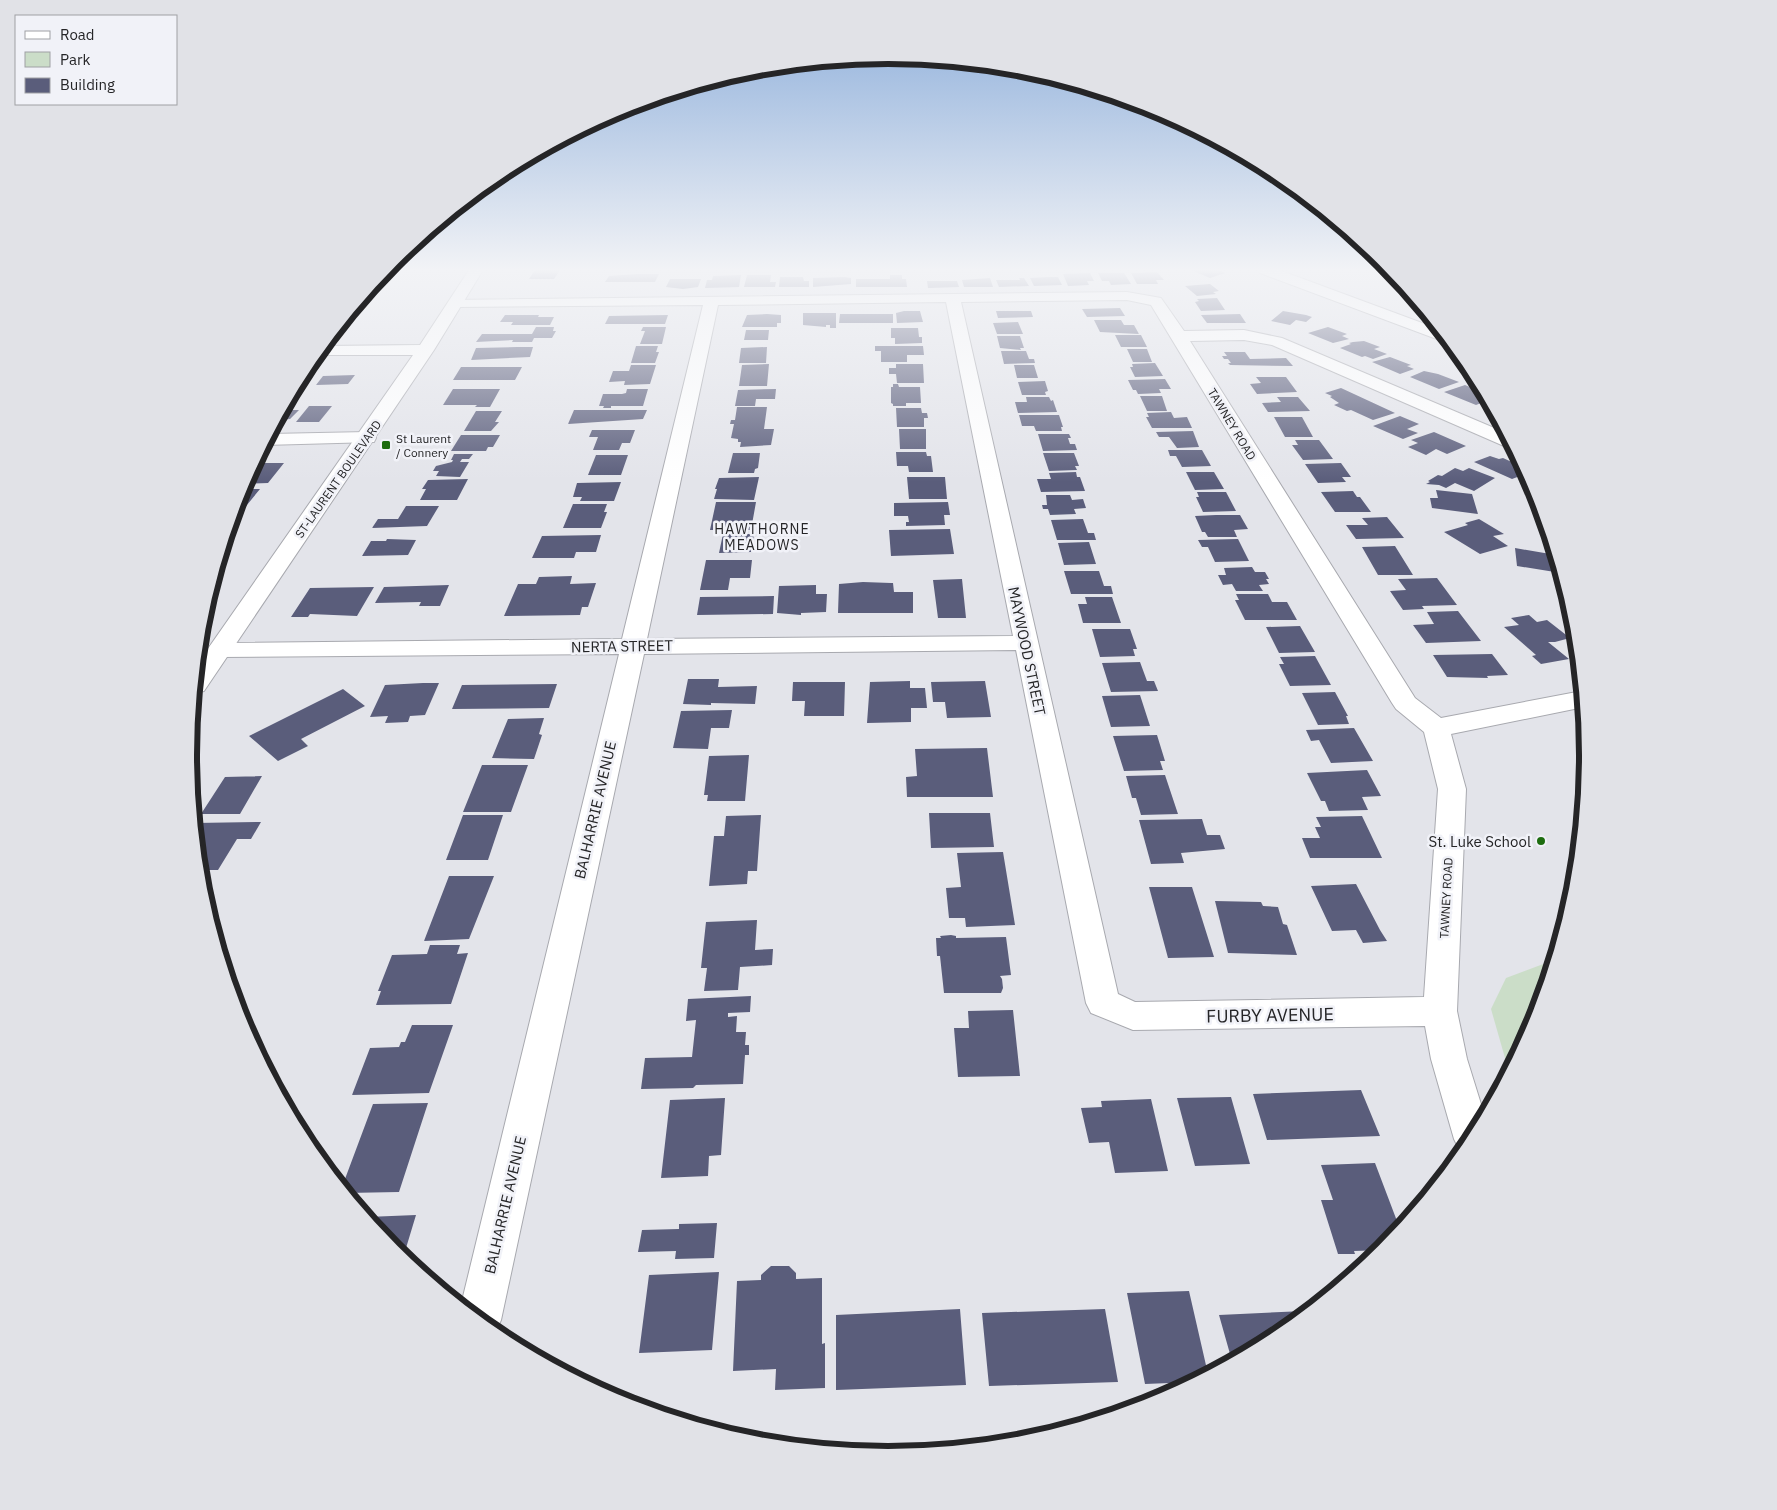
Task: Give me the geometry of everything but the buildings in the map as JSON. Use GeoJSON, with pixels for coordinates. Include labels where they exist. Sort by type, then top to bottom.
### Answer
{"type":"FeatureCollection","features":[{"type":"Feature","properties":{"kind":"street","name":"ST-LAURENT BOULEVARD"},"geometry":{"type":"LineString","coordinates":[[202,675],[367,438],[432,340]]}},
{"type":"Feature","properties":{"kind":"street","name":"BALHARRIE AVENUE"},"geometry":{"type":"LineString","coordinates":[[481,1313],[703,340]]}},
{"type":"Feature","properties":{"kind":"street","name":"MAYWOOD STREET"},"geometry":{"type":"LineString","coordinates":[[962,340],[1103,1003]]}},
{"type":"Feature","properties":{"kind":"street","name":"TAWNEY ROAD"},"geometry":{"type":"LineString","coordinates":[[1183,340],[1237,433],[1405,703],[1436,728],[1452,788],[1440,1011],[1448,1059],[1470,1128]]}},
{"type":"Feature","properties":{"kind":"street"},"geometry":{"type":"LineString","coordinates":[[1273,340],[1502,438]]}},
{"type":"Feature","properties":{"kind":"street"},"geometry":{"type":"LineString","coordinates":[[328,351],[426,350]]}},
{"type":"Feature","properties":{"kind":"street"},"geometry":{"type":"LineString","coordinates":[[274,440],[367,438]]}},
{"type":"Feature","properties":{"kind":"street","name":"NERTA STREET"},"geometry":{"type":"LineString","coordinates":[[220,650],[1025,643]]}},
{"type":"Feature","properties":{"kind":"street"},"geometry":{"type":"LineString","coordinates":[[1436,728],[1577,700]]}},
{"type":"Feature","properties":{"kind":"street","name":"FURBY AVENUE"},"geometry":{"type":"LineString","coordinates":[[1103,1003],[1133,1016],[1440,1011]]}},
{"type":"Feature","properties":{"kind":"green space"},"geometry":{"type":"Polygon","coordinates":[[[1547,962],[1527,1020],[1507,1064],[1491,1009],[1506,978],[1547,962]]]}},
{"type":"Feature","properties":{"kind":"place","name":"St Laurent / Connery"},"geometry":{"type":"Point","coordinates":[386,445]}},
{"type":"Feature","properties":{"kind":"place","name":"St. Luke School"},"geometry":{"type":"Point","coordinates":[1541,841]}},
{"type":"Feature","properties":{"kind":"district","name":"HAWTHORNE MEADOWS"},"geometry":{"type":"Point","coordinates":[762,538]}}]}
